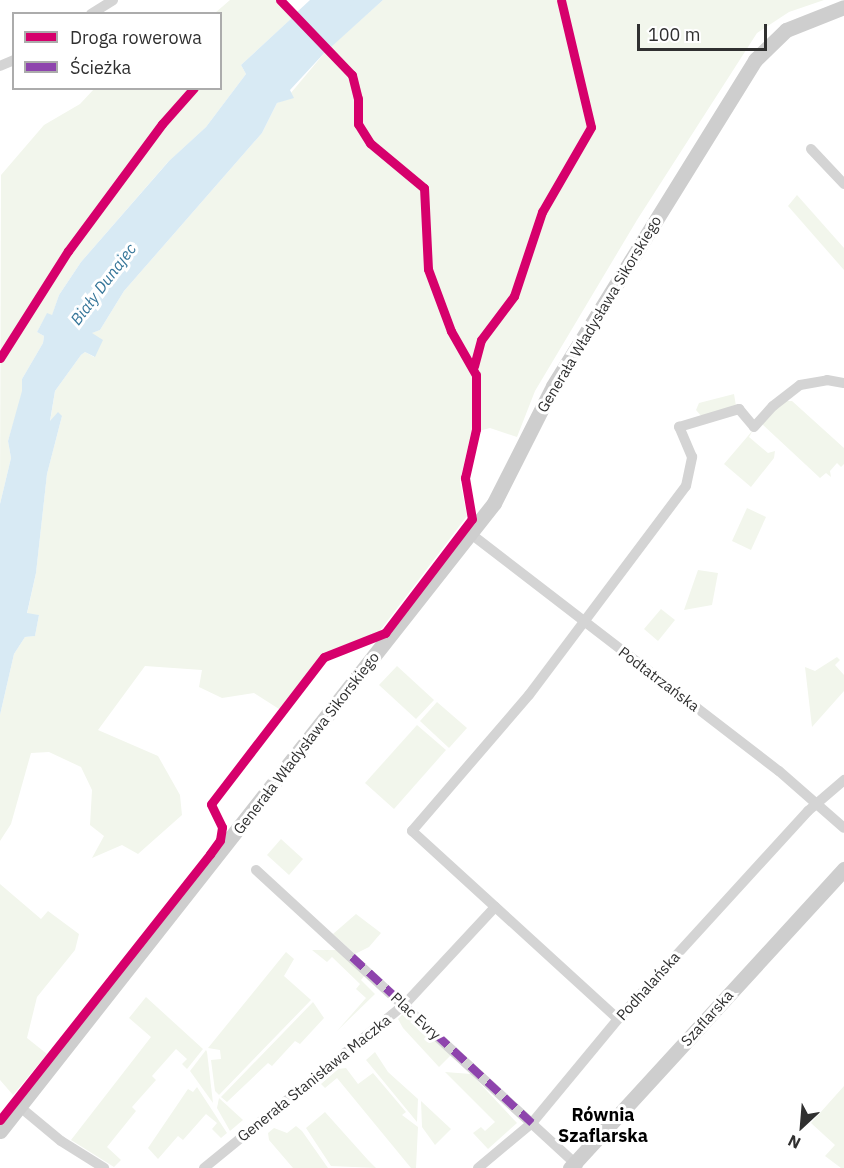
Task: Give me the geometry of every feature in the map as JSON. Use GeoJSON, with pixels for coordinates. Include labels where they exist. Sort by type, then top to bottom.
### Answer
{"type":"FeatureCollection","features":[{"type":"Feature","properties":{"kind":"street"},"geometry":{"type":"LineString","coordinates":[[94,12],[113,0]]}},
{"type":"Feature","properties":{"kind":"street","name":"Generała Władysława Sikorskiego"},"geometry":{"type":"LineString","coordinates":[[0,1131],[471,534],[508,481],[557,378],[755,60],[786,30],[844,7]]}},
{"type":"Feature","properties":{"kind":"street"},"geometry":{"type":"LineString","coordinates":[[811,149],[844,184]]}},
{"type":"Feature","properties":{"kind":"street"},"geometry":{"type":"LineString","coordinates":[[618,1019],[412,831],[529,695],[582,621],[686,486],[692,458],[680,427],[739,409],[754,427],[773,406],[800,385],[827,380],[844,383]]}},
{"type":"Feature","properties":{"kind":"street","name":"Podtatrzańska"},"geometry":{"type":"LineString","coordinates":[[471,534],[817,803],[844,828]]}},
{"type":"Feature","properties":{"kind":"street","name":"Podhalańska"},"geometry":{"type":"LineString","coordinates":[[478,1168],[532,1123],[618,1019],[817,803],[844,780]]}},
{"type":"Feature","properties":{"kind":"street","name":"Szaflarska"},"geometry":{"type":"LineString","coordinates":[[575,1167],[844,869]]}},
{"type":"Feature","properties":{"kind":"street","name":"Plac Evry"},"geometry":{"type":"LineString","coordinates":[[256,870],[532,1123],[575,1167]]}},
{"type":"Feature","properties":{"kind":"street","name":"Generała Stanisława Maczka"},"geometry":{"type":"LineString","coordinates":[[204,1168],[404,1005],[495,907]]}},
{"type":"Feature","properties":{"kind":"street"},"geometry":{"type":"LineString","coordinates":[[20,1107],[61,1141],[104,1168]]}},
{"type":"Feature","properties":{"kind":"shaded area"},"geometry":{"type":"Polygon","coordinates":[[[230,0],[276,0],[292,18],[241,65],[246,74],[206,127],[167,163],[81,262],[59,295],[52,316],[47,314],[37,332],[44,336],[43,343],[22,379],[23,391],[8,441],[11,458],[0,504],[1,175],[44,125],[80,104],[93,90],[222,90],[222,12],[216,12],[230,0]]]}},
{"type":"Feature","properties":{"kind":"shaded area"},"geometry":{"type":"Polygon","coordinates":[[[383,0],[824,0],[789,12],[757,33],[637,220],[535,391],[517,437],[490,428],[471,433],[460,481],[467,516],[379,632],[323,653],[279,709],[254,693],[222,698],[199,687],[202,670],[145,666],[98,730],[158,756],[180,795],[182,815],[138,854],[122,845],[92,858],[104,836],[90,825],[92,790],[81,767],[49,752],[31,753],[11,824],[0,841],[0,715],[14,654],[25,637],[35,636],[39,615],[27,614],[36,573],[47,474],[62,416],[50,422],[55,391],[81,355],[85,352],[94,357],[91,333],[100,330],[124,291],[262,133],[277,103],[285,100],[327,50],[383,0]]]}},
{"type":"Feature","properties":{"kind":"shaded area"},"geometry":{"type":"Polygon","coordinates":[[[797,195],[844,248],[844,270],[788,206],[797,195]]]}},
{"type":"Feature","properties":{"kind":"shaded area"},"geometry":{"type":"Polygon","coordinates":[[[734,394],[736,406],[702,417],[696,410],[699,403],[734,394]]]}},
{"type":"Feature","properties":{"kind":"shaded area"},"geometry":{"type":"Polygon","coordinates":[[[784,401],[792,401],[844,448],[844,464],[841,467],[837,463],[830,471],[831,477],[826,473],[820,478],[762,424],[784,401]]]}},
{"type":"Feature","properties":{"kind":"shaded area"},"geometry":{"type":"Polygon","coordinates":[[[753,430],[749,437],[768,453],[775,451],[774,458],[751,487],[724,464],[753,430]]]}},
{"type":"Feature","properties":{"kind":"shaded area"},"geometry":{"type":"Polygon","coordinates":[[[747,508],[766,517],[751,550],[732,541],[747,508]]]}},
{"type":"Feature","properties":{"kind":"shaded area"},"geometry":{"type":"Polygon","coordinates":[[[698,570],[718,573],[712,605],[684,610],[698,570]]]}},
{"type":"Feature","properties":{"kind":"shaded area"},"geometry":{"type":"Polygon","coordinates":[[[661,609],[675,620],[658,641],[644,629],[661,609]]]}},
{"type":"Feature","properties":{"kind":"shaded area"},"geometry":{"type":"Polygon","coordinates":[[[837,657],[840,660],[835,665],[844,675],[844,691],[812,727],[805,667],[815,671],[837,657]]]}},
{"type":"Feature","properties":{"kind":"shaded area"},"geometry":{"type":"Polygon","coordinates":[[[397,666],[434,700],[416,719],[379,685],[397,666]]]}},
{"type":"Feature","properties":{"kind":"shaded area"},"geometry":{"type":"Polygon","coordinates":[[[437,702],[467,728],[449,748],[420,721],[437,702]]]}},
{"type":"Feature","properties":{"kind":"shaded area"},"geometry":{"type":"Polygon","coordinates":[[[417,725],[446,750],[394,809],[365,783],[417,725]]]}},
{"type":"Feature","properties":{"kind":"shaded area"},"geometry":{"type":"Polygon","coordinates":[[[281,839],[303,859],[289,875],[267,855],[281,839]]]}},
{"type":"Feature","properties":{"kind":"shaded area"},"geometry":{"type":"Polygon","coordinates":[[[0,884],[41,919],[48,911],[79,934],[75,950],[37,997],[27,1038],[47,1054],[13,1095],[0,1080],[0,884]]]}},
{"type":"Feature","properties":{"kind":"shaded area"},"geometry":{"type":"Polygon","coordinates":[[[356,914],[381,933],[369,947],[355,954],[333,934],[356,914]]]}},
{"type":"Feature","properties":{"kind":"shaded area"},"geometry":{"type":"Polygon","coordinates":[[[312,950],[337,950],[365,975],[361,980],[375,994],[337,1031],[366,998],[356,989],[360,984],[332,957],[327,962],[312,950]]]}},
{"type":"Feature","properties":{"kind":"shaded area"},"geometry":{"type":"Polygon","coordinates":[[[286,952],[294,959],[284,976],[311,1000],[219,1095],[215,1091],[211,1060],[221,1059],[220,1050],[208,1048],[286,952]]]}},
{"type":"Feature","properties":{"kind":"shaded area"},"geometry":{"type":"Polygon","coordinates":[[[146,997],[203,1049],[187,1069],[182,1064],[187,1059],[176,1049],[152,1076],[156,1080],[132,1107],[136,1111],[107,1147],[121,1160],[114,1167],[71,1140],[151,1037],[129,1018],[146,997]]]}},
{"type":"Feature","properties":{"kind":"shaded area"},"geometry":{"type":"Polygon","coordinates":[[[313,1002],[324,1018],[300,1044],[295,1041],[272,1066],[268,1063],[227,1102],[221,1097],[313,1002]]]}},
{"type":"Feature","properties":{"kind":"shaded area"},"geometry":{"type":"Polygon","coordinates":[[[402,1015],[410,1016],[451,1055],[439,1067],[403,1028],[398,1019],[402,1015]]]}},
{"type":"Feature","properties":{"kind":"shaded area"},"geometry":{"type":"Polygon","coordinates":[[[206,1050],[207,1052],[213,1103],[190,1071],[206,1050]]]}},
{"type":"Feature","properties":{"kind":"shaded area"},"geometry":{"type":"Polygon","coordinates":[[[375,1052],[388,1072],[418,1099],[417,1122],[366,1060],[375,1052]]]}},
{"type":"Feature","properties":{"kind":"shaded area"},"geometry":{"type":"Polygon","coordinates":[[[346,1068],[358,1084],[373,1073],[406,1112],[402,1115],[418,1127],[416,1168],[411,1168],[337,1078],[325,1088],[321,1084],[338,1069],[346,1068]]]}},
{"type":"Feature","properties":{"kind":"shaded area"},"geometry":{"type":"Polygon","coordinates":[[[445,1072],[471,1074],[517,1123],[488,1149],[473,1133],[481,1127],[485,1131],[495,1122],[445,1072]]]}},
{"type":"Feature","properties":{"kind":"shaded area"},"geometry":{"type":"Polygon","coordinates":[[[844,1086],[844,1168],[841,1168],[825,1156],[835,1145],[811,1123],[844,1086]]]}},
{"type":"Feature","properties":{"kind":"shaded area"},"geometry":{"type":"Polygon","coordinates":[[[197,1087],[227,1133],[221,1138],[212,1129],[217,1123],[206,1114],[183,1140],[178,1136],[158,1159],[148,1148],[188,1089],[193,1092],[197,1087]]]}},
{"type":"Feature","properties":{"kind":"shaded area"},"geometry":{"type":"Polygon","coordinates":[[[219,1098],[243,1120],[230,1131],[217,1108],[219,1098]]]}},
{"type":"Feature","properties":{"kind":"shaded area"},"geometry":{"type":"Polygon","coordinates":[[[421,1101],[451,1129],[435,1145],[422,1127],[421,1101]]]}},
{"type":"Feature","properties":{"kind":"shaded area"},"geometry":{"type":"Polygon","coordinates":[[[325,1112],[376,1168],[331,1166],[306,1128],[325,1112]]]}},
{"type":"Feature","properties":{"kind":"shaded area"},"geometry":{"type":"Polygon","coordinates":[[[296,1126],[328,1168],[293,1168],[269,1140],[268,1133],[274,1128],[287,1133],[296,1126]]]}},
{"type":"Feature","properties":{"kind":"water"},"geometry":{"type":"Polygon","coordinates":[[[310,0],[383,0],[330,48],[296,13],[310,0]]]}},
{"type":"Feature","properties":{"kind":"water"},"geometry":{"type":"Polygon","coordinates":[[[294,16],[327,50],[290,90],[294,98],[277,103],[262,133],[124,291],[100,330],[92,333],[103,340],[95,357],[85,352],[81,355],[55,391],[50,421],[58,412],[62,416],[47,474],[36,573],[27,613],[39,615],[35,636],[25,637],[14,654],[0,715],[0,504],[11,458],[8,441],[22,391],[22,379],[43,343],[44,336],[37,332],[47,313],[52,315],[59,295],[81,262],[169,161],[206,127],[246,74],[241,65],[294,16]]]}},
{"type":"Feature","properties":{"kind":"waterway","name":"Biały Dunajec"},"geometry":{"type":"LineString","coordinates":[[298,50],[345,0]]}},
{"type":"Feature","properties":{"kind":"marked path"},"geometry":{"type":"LineString","coordinates":[[352,957],[532,1123]]}},
{"type":"Feature","properties":{"kind":"cycle path"},"geometry":{"type":"LineString","coordinates":[[0,1120],[220,840],[222,827],[211,804],[324,657],[385,633],[472,519],[465,478],[476,429],[476,375],[451,331],[428,269],[424,188],[370,143],[358,124],[358,99],[352,75],[280,0]]}},
{"type":"Feature","properties":{"kind":"cycle path"},"geometry":{"type":"LineString","coordinates":[[474,366],[481,340],[514,296],[542,212],[591,127],[561,0]]}},
{"type":"Feature","properties":{"kind":"cycle path"},"geometry":{"type":"LineString","coordinates":[[0,358],[68,251],[162,124],[192,90]]}},
{"type":"Feature","properties":{"kind":"district","name":"Równia Szaflarska"},"geometry":{"type":"Point","coordinates":[603,1126]}}]}
